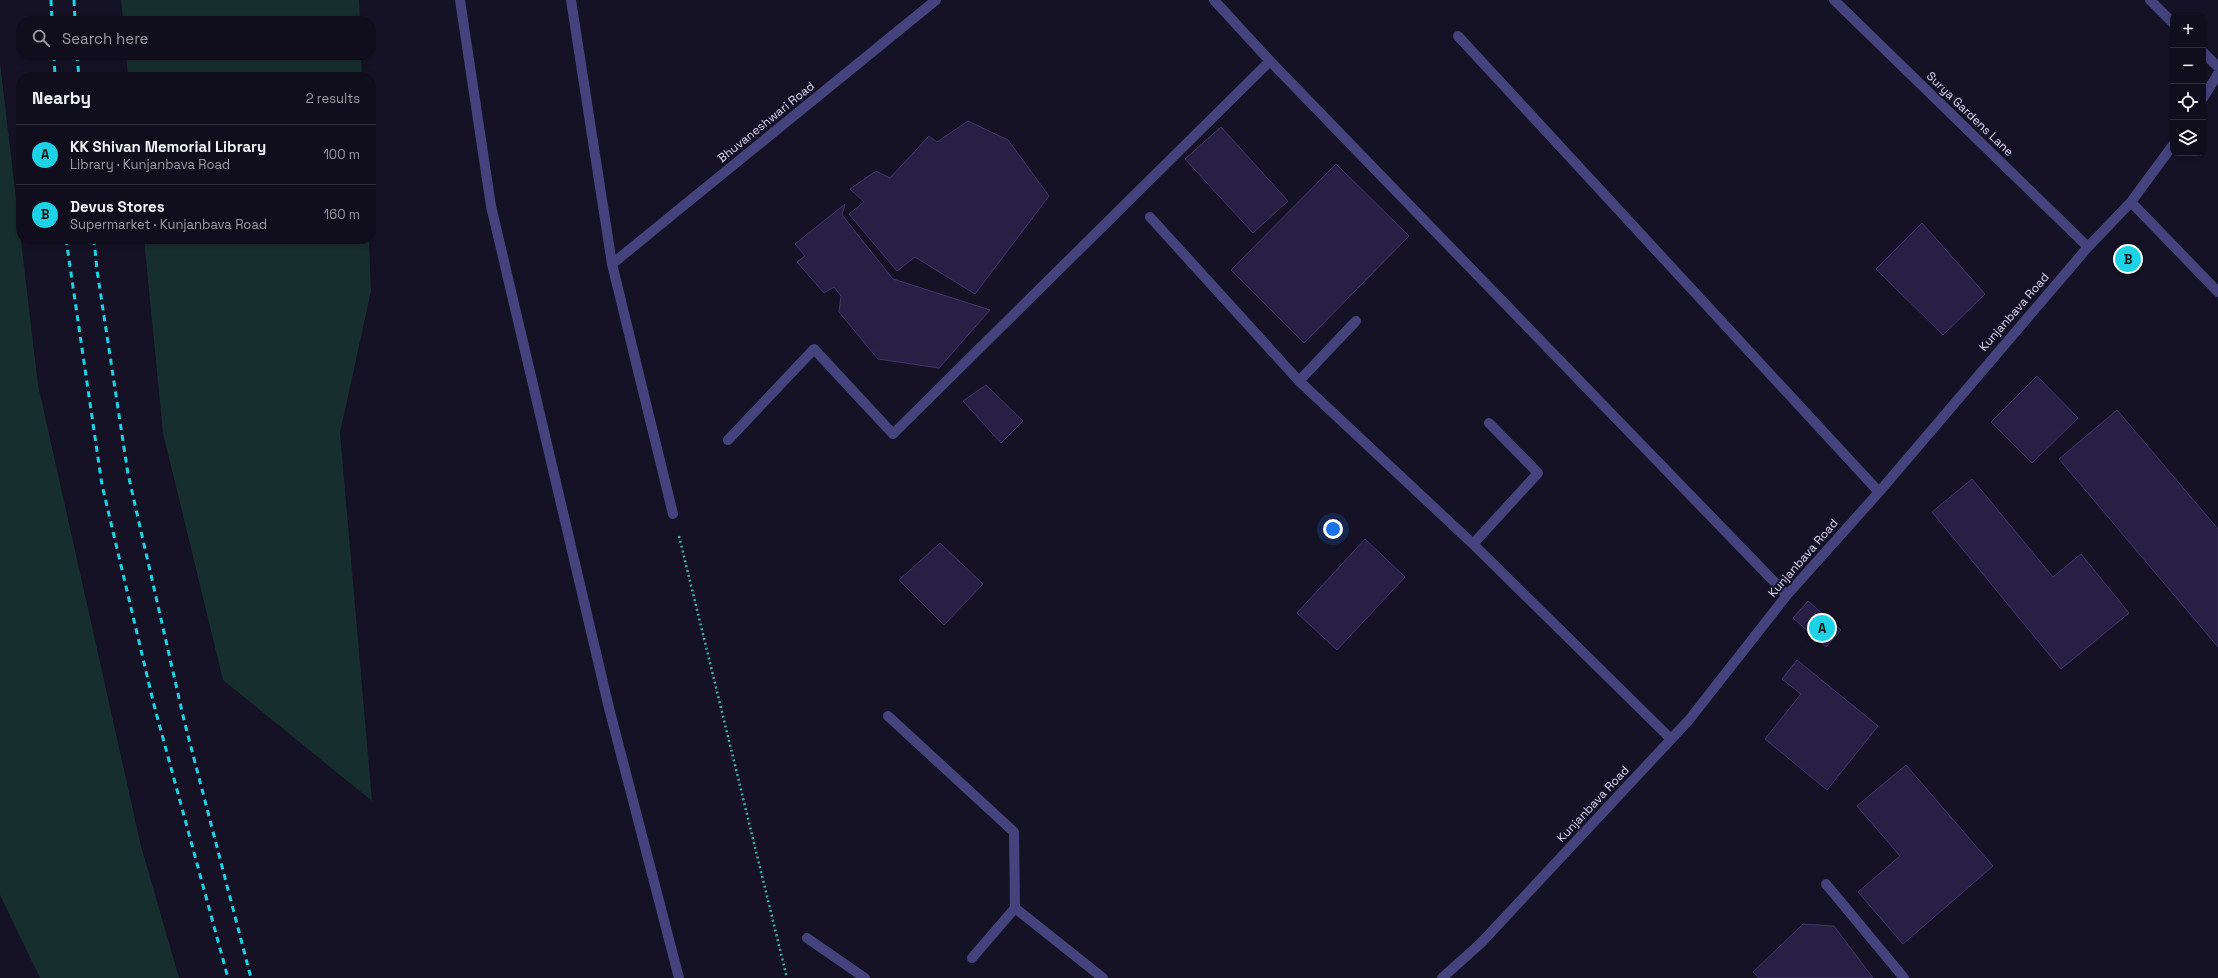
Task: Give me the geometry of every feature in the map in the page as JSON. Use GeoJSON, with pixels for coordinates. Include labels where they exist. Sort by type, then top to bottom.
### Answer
{"type":"FeatureCollection","features":[{"type":"Feature","properties":{"kind":"street"},"geometry":{"type":"LineString","coordinates":[[460,0],[491,206],[609,708],[679,978]]}},
{"type":"Feature","properties":{"kind":"street"},"geometry":{"type":"LineString","coordinates":[[571,0],[612,264],[673,514]]}},
{"type":"Feature","properties":{"kind":"street","name":"Bhuvaneshwari Road"},"geometry":{"type":"LineString","coordinates":[[612,264],[936,0]]}},
{"type":"Feature","properties":{"kind":"street"},"geometry":{"type":"LineString","coordinates":[[1214,0],[1270,62],[1787,595]]}},
{"type":"Feature","properties":{"kind":"street","name":"Surya Gardens Lane"},"geometry":{"type":"LineString","coordinates":[[1834,0],[2088,247]]}},
{"type":"Feature","properties":{"kind":"street"},"geometry":{"type":"LineString","coordinates":[[2150,0],[2170,20]]}},
{"type":"Feature","properties":{"kind":"street"},"geometry":{"type":"LineString","coordinates":[[1458,36],[1879,492]]}},
{"type":"Feature","properties":{"kind":"street"},"geometry":{"type":"LineString","coordinates":[[2206,55],[2218,67]]}},
{"type":"Feature","properties":{"kind":"street"},"geometry":{"type":"LineString","coordinates":[[728,440],[814,349],[893,434],[1270,62]]}},
{"type":"Feature","properties":{"kind":"street"},"geometry":{"type":"LineString","coordinates":[[2206,93],[2218,74]]}},
{"type":"Feature","properties":{"kind":"street","name":"Kunjanbava Road"},"geometry":{"type":"LineString","coordinates":[[1442,978],[1481,943],[1689,720],[1787,595],[1879,492],[2088,247],[2131,202],[2170,149]]}},
{"type":"Feature","properties":{"kind":"street"},"geometry":{"type":"LineString","coordinates":[[2131,202],[2218,292]]}},
{"type":"Feature","properties":{"kind":"street"},"geometry":{"type":"LineString","coordinates":[[1150,217],[1299,381],[1473,544],[1671,739]]}},
{"type":"Feature","properties":{"kind":"street"},"geometry":{"type":"LineString","coordinates":[[1299,381],[1356,321]]}},
{"type":"Feature","properties":{"kind":"street"},"geometry":{"type":"LineString","coordinates":[[1473,544],[1538,473],[1489,423]]}},
{"type":"Feature","properties":{"kind":"street"},"geometry":{"type":"LineString","coordinates":[[888,716],[1014,832],[1015,908],[972,958]]}},
{"type":"Feature","properties":{"kind":"street"},"geometry":{"type":"LineString","coordinates":[[1826,884],[1904,978]]}},
{"type":"Feature","properties":{"kind":"street"},"geometry":{"type":"LineString","coordinates":[[1015,908],[1103,978]]}},
{"type":"Feature","properties":{"kind":"street"},"geometry":{"type":"LineString","coordinates":[[807,938],[864,978]]}},
{"type":"Feature","properties":{"kind":"path"},"geometry":{"type":"LineString","coordinates":[[673,514],[787,978]]}},
{"type":"Feature","properties":{"kind":"green space"},"geometry":{"type":"Polygon","coordinates":[[[121,0],[359,0],[360,16],[123,16],[121,0]]]}},
{"type":"Feature","properties":{"kind":"green space"},"geometry":{"type":"Polygon","coordinates":[[[126,60],[361,60],[362,72],[128,72],[126,60]]]}},
{"type":"Feature","properties":{"kind":"green space"},"geometry":{"type":"Polygon","coordinates":[[[0,63],[16,199],[16,244],[21,244],[38,385],[141,846],[179,978],[40,978],[0,895],[0,63]]]}},
{"type":"Feature","properties":{"kind":"green space"},"geometry":{"type":"Polygon","coordinates":[[[144,244],[369,244],[371,291],[340,433],[372,801],[223,680],[163,433],[144,244]]]}},
{"type":"Feature","properties":{"kind":"building"},"geometry":{"type":"Polygon","coordinates":[[[968,121],[1008,140],[1049,196],[975,294],[915,257],[897,271],[849,214],[864,202],[850,189],[876,171],[890,178],[929,136],[937,142],[968,121]]]}},
{"type":"Feature","properties":{"kind":"building"},"geometry":{"type":"Polygon","coordinates":[[[1221,127],[1288,201],[1253,233],[1185,159],[1221,127]]]}},
{"type":"Feature","properties":{"kind":"building"},"geometry":{"type":"Polygon","coordinates":[[[1336,164],[1409,236],[1304,343],[1231,270],[1336,164]]]}},
{"type":"Feature","properties":{"kind":"building"},"geometry":{"type":"Polygon","coordinates":[[[845,204],[842,215],[893,279],[990,310],[939,368],[878,359],[839,312],[841,296],[834,287],[824,293],[797,262],[805,256],[795,244],[845,204]]]}},
{"type":"Feature","properties":{"kind":"building"},"geometry":{"type":"Polygon","coordinates":[[[1922,223],[1985,294],[1943,335],[1876,269],[1922,223]]]}},
{"type":"Feature","properties":{"kind":"building"},"geometry":{"type":"Polygon","coordinates":[[[2037,376],[2078,418],[2032,463],[1991,422],[2037,376]]]}},
{"type":"Feature","properties":{"kind":"building"},"geometry":{"type":"Polygon","coordinates":[[[986,385],[1023,421],[1001,443],[963,401],[986,385]]]}},
{"type":"Feature","properties":{"kind":"building"},"geometry":{"type":"Polygon","coordinates":[[[2117,410],[2218,529],[2218,647],[2059,459],[2117,410]]]}},
{"type":"Feature","properties":{"kind":"building"},"geometry":{"type":"Polygon","coordinates":[[[1972,479],[2053,577],[2081,554],[2129,613],[2061,669],[1932,512],[1972,479]]]}},
{"type":"Feature","properties":{"kind":"building"},"geometry":{"type":"Polygon","coordinates":[[[1365,539],[1405,577],[1337,650],[1297,613],[1365,539]]]}},
{"type":"Feature","properties":{"kind":"building"},"geometry":{"type":"Polygon","coordinates":[[[940,543],[983,584],[944,625],[899,580],[940,543]]]}},
{"type":"Feature","properties":{"kind":"building"},"geometry":{"type":"Polygon","coordinates":[[[1808,601],[1841,630],[1826,647],[1793,618],[1808,601]]]}},
{"type":"Feature","properties":{"kind":"building"},"geometry":{"type":"Polygon","coordinates":[[[1797,660],[1878,726],[1827,790],[1765,739],[1801,694],[1782,679],[1797,660]]]}},
{"type":"Feature","properties":{"kind":"building"},"geometry":{"type":"Polygon","coordinates":[[[1906,765],[1993,866],[1903,944],[1858,892],[1900,856],[1857,806],[1906,765]]]}},
{"type":"Feature","properties":{"kind":"building"},"geometry":{"type":"Polygon","coordinates":[[[1803,924],[1834,926],[1873,978],[1759,978],[1753,972],[1803,924]]]}},
{"type":"Feature","properties":{"kind":"railway"},"geometry":{"type":"LineString","coordinates":[[51,0],[52,16]]}},
{"type":"Feature","properties":{"kind":"railway"},"geometry":{"type":"LineString","coordinates":[[74,0],[75,16]]}},
{"type":"Feature","properties":{"kind":"railway"},"geometry":{"type":"LineString","coordinates":[[54,60],[55,72]]}},
{"type":"Feature","properties":{"kind":"railway"},"geometry":{"type":"LineString","coordinates":[[77,60],[79,72]]}},
{"type":"Feature","properties":{"kind":"railway"},"geometry":{"type":"LineString","coordinates":[[67,244],[102,485],[154,705],[228,978]]}},
{"type":"Feature","properties":{"kind":"railway"},"geometry":{"type":"LineString","coordinates":[[94,244],[97,270],[128,474],[184,720],[251,978]]}},
{"type":"Feature","properties":{"kind":"place","name":"Devus Stores"},"geometry":{"type":"Point","coordinates":[2128,259]}},
{"type":"Feature","properties":{"kind":"place","name":"KK Shivan Memorial Library"},"geometry":{"type":"Point","coordinates":[1822,628]}}]}
